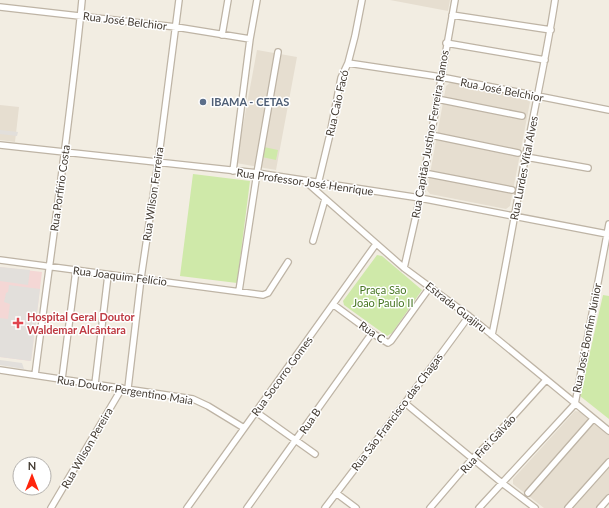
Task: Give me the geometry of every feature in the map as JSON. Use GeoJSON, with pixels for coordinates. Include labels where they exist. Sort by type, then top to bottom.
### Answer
{"type":"FeatureCollection","features":[{"type":"Feature","properties":{"kind":"street","name":"Rua Porfírio Costa"},"geometry":{"type":"LineString","coordinates":[[35,375],[65,152],[82,0]]}},
{"type":"Feature","properties":{"kind":"street","name":"Rua Wilson Ferreira"},"geometry":{"type":"LineString","coordinates":[[128,388],[141,278],[180,0]]}},
{"type":"Feature","properties":{"kind":"street"},"geometry":{"type":"LineString","coordinates":[[222,35],[228,0]]}},
{"type":"Feature","properties":{"kind":"street"},"geometry":{"type":"LineString","coordinates":[[233,171],[250,39],[257,0]]}},
{"type":"Feature","properties":{"kind":"street","name":"Rua Caio Facó"},"geometry":{"type":"LineString","coordinates":[[318,184],[342,73],[348,62],[362,0]]}},
{"type":"Feature","properties":{"kind":"street","name":"Rua Capitão Justino Ferreira Ramos"},"geometry":{"type":"LineString","coordinates":[[404,268],[420,198],[446,43],[455,0]]}},
{"type":"Feature","properties":{"kind":"street","name":"Rua Lurdes Vítal Alves"},"geometry":{"type":"LineString","coordinates":[[492,335],[545,60],[555,0]]}},
{"type":"Feature","properties":{"kind":"street","name":"Rua José Belchior"},"geometry":{"type":"LineString","coordinates":[[0,7],[176,27],[250,39]]}},
{"type":"Feature","properties":{"kind":"street"},"geometry":{"type":"LineString","coordinates":[[452,15],[550,30]]}},
{"type":"Feature","properties":{"kind":"street"},"geometry":{"type":"LineString","coordinates":[[446,43],[545,60]]}},
{"type":"Feature","properties":{"kind":"street"},"geometry":{"type":"LineString","coordinates":[[239,292],[257,173],[278,52]]}},
{"type":"Feature","properties":{"kind":"street","name":"Rua José Belchior"},"geometry":{"type":"LineString","coordinates":[[348,62],[441,77],[609,110]]}},
{"type":"Feature","properties":{"kind":"street"},"geometry":{"type":"LineString","coordinates":[[437,99],[522,116]]}},
{"type":"Feature","properties":{"kind":"street"},"geometry":{"type":"LineString","coordinates":[[431,135],[518,153]]}},
{"type":"Feature","properties":{"kind":"street","name":"Rua Professor José Henrique"},"geometry":{"type":"LineString","coordinates":[[0,145],[257,173],[318,184],[420,198],[607,234]]}},
{"type":"Feature","properties":{"kind":"street"},"geometry":{"type":"LineString","coordinates":[[526,156],[588,168]]}},
{"type":"Feature","properties":{"kind":"street"},"geometry":{"type":"LineString","coordinates":[[424,173],[512,190]]}},
{"type":"Feature","properties":{"kind":"street","name":"Estrada Guajiru"},"geometry":{"type":"LineString","coordinates":[[305,181],[404,268],[469,316],[609,431]]}},
{"type":"Feature","properties":{"kind":"street"},"geometry":{"type":"LineString","coordinates":[[312,241],[325,199]]}},
{"type":"Feature","properties":{"kind":"street","name":"Rua José Bonfim Júnior"},"geometry":{"type":"LineString","coordinates":[[575,404],[609,224]]}},
{"type":"Feature","properties":{"kind":"street","name":"Rua Socorro Gomes"},"geometry":{"type":"LineString","coordinates":[[187,508],[334,305],[376,244]]}},
{"type":"Feature","properties":{"kind":"street","name":"Rua Joaquim Felício"},"geometry":{"type":"LineString","coordinates":[[0,260],[263,295],[268,293],[288,262]]}},
{"type":"Feature","properties":{"kind":"street"},"geometry":{"type":"LineString","coordinates":[[62,379],[76,270]]}},
{"type":"Feature","properties":{"kind":"street"},"geometry":{"type":"LineString","coordinates":[[95,384],[108,275]]}},
{"type":"Feature","properties":{"kind":"street","name":"Rua C"},"geometry":{"type":"LineString","coordinates":[[334,305],[386,342],[391,341],[430,287]]}},
{"type":"Feature","properties":{"kind":"street","name":"Rua São Francisco das Chagas"},"geometry":{"type":"LineString","coordinates":[[325,508],[406,403],[469,316]]}},
{"type":"Feature","properties":{"kind":"street","name":"Rua B"},"geometry":{"type":"LineString","coordinates":[[247,508],[372,333]]}},
{"type":"Feature","properties":{"kind":"street","name":"Rua Doutor Pergentino Maia"},"geometry":{"type":"LineString","coordinates":[[0,370],[128,388],[193,399],[208,406],[244,428]]}},
{"type":"Feature","properties":{"kind":"street","name":"Rua Frei Galvão"},"geometry":{"type":"LineString","coordinates":[[430,508],[472,459],[489,443],[546,380]]}},
{"type":"Feature","properties":{"kind":"street","name":"Rua Wilson Pereira"},"geometry":{"type":"LineString","coordinates":[[51,508],[122,388]]}},
{"type":"Feature","properties":{"kind":"street"},"geometry":{"type":"LineString","coordinates":[[406,403],[472,459],[535,508]]}},
{"type":"Feature","properties":{"kind":"street"},"geometry":{"type":"LineString","coordinates":[[479,508],[575,404]]}},
{"type":"Feature","properties":{"kind":"street"},"geometry":{"type":"LineString","coordinates":[[256,412],[314,454]]}},
{"type":"Feature","properties":{"kind":"street"},"geometry":{"type":"LineString","coordinates":[[528,493],[593,419]]}},
{"type":"Feature","properties":{"kind":"street"},"geometry":{"type":"LineString","coordinates":[[568,508],[609,462]]}},
{"type":"Feature","properties":{"kind":"street"},"geometry":{"type":"LineString","coordinates":[[336,493],[356,508]]}},
{"type":"Feature","properties":{"kind":"street"},"geometry":{"type":"LineString","coordinates":[[600,508],[609,498]]}},
{"type":"Feature","properties":{"kind":"shaded area"},"geometry":{"type":"Polygon","coordinates":[[[390,0],[450,0],[448,11],[390,0]]]}},
{"type":"Feature","properties":{"kind":"shaded area"},"geometry":{"type":"Polygon","coordinates":[[[257,50],[297,57],[276,170],[236,163],[257,50]]]}},
{"type":"Feature","properties":{"kind":"shaded area"},"geometry":{"type":"Polygon","coordinates":[[[451,82],[526,97],[530,102],[510,206],[506,209],[430,194],[427,190],[446,86],[451,82]]]}},
{"type":"Feature","properties":{"kind":"shaded area"},"geometry":{"type":"Polygon","coordinates":[[[0,105],[19,107],[15,142],[0,140],[0,105]]]}},
{"type":"Feature","properties":{"kind":"shaded area"},"geometry":{"type":"Polygon","coordinates":[[[0,130],[18,132],[17,136],[0,134],[0,130]]]}},
{"type":"Feature","properties":{"kind":"shaded area","name":"Hospital Geral Doutor Waldemar Alcântara"},"geometry":{"type":"Polygon","coordinates":[[[0,267],[42,272],[31,361],[0,357],[0,267]]]}},
{"type":"Feature","properties":{"kind":"shaded area"},"geometry":{"type":"Polygon","coordinates":[[[0,267],[30,270],[28,285],[0,281],[0,267]]]}},
{"type":"Feature","properties":{"kind":"shaded area","name":"Hospital Geral Doutor Waldemar Alcântara"},"geometry":{"type":"Polygon","coordinates":[[[9,285],[40,289],[31,361],[0,357],[0,318],[8,319],[10,304],[4,302],[9,285]]]}},
{"type":"Feature","properties":{"kind":"shaded area"},"geometry":{"type":"Polygon","coordinates":[[[0,360],[22,363],[24,369],[0,365],[0,360]]]}},
{"type":"Feature","properties":{"kind":"shaded area"},"geometry":{"type":"Polygon","coordinates":[[[575,411],[582,412],[609,434],[609,494],[597,508],[544,508],[513,484],[513,479],[575,411]]]}},
{"type":"Feature","properties":{"kind":"green space"},"geometry":{"type":"Polygon","coordinates":[[[264,147],[278,150],[276,160],[262,157],[264,147]]]}},
{"type":"Feature","properties":{"kind":"green space"},"geometry":{"type":"Polygon","coordinates":[[[193,174],[250,181],[237,283],[180,276],[193,174]]]}},
{"type":"Feature","properties":{"kind":"green space","name":"Praça São João Paulo II"},"geometry":{"type":"Polygon","coordinates":[[[377,255],[382,256],[422,290],[392,333],[387,336],[344,305],[343,301],[377,255]]]}},
{"type":"Feature","properties":{"kind":"green space"},"geometry":{"type":"Polygon","coordinates":[[[603,295],[609,296],[609,419],[580,396],[603,295]]]}},
{"type":"Feature","properties":{"kind":"place","name":"IBAMA - CETAS"},"geometry":{"type":"Point","coordinates":[203,102]}},
{"type":"Feature","properties":{"kind":"place","name":"Hospital Geral Doutor Waldemar Alcântara"},"geometry":{"type":"Point","coordinates":[18,323]}}]}
